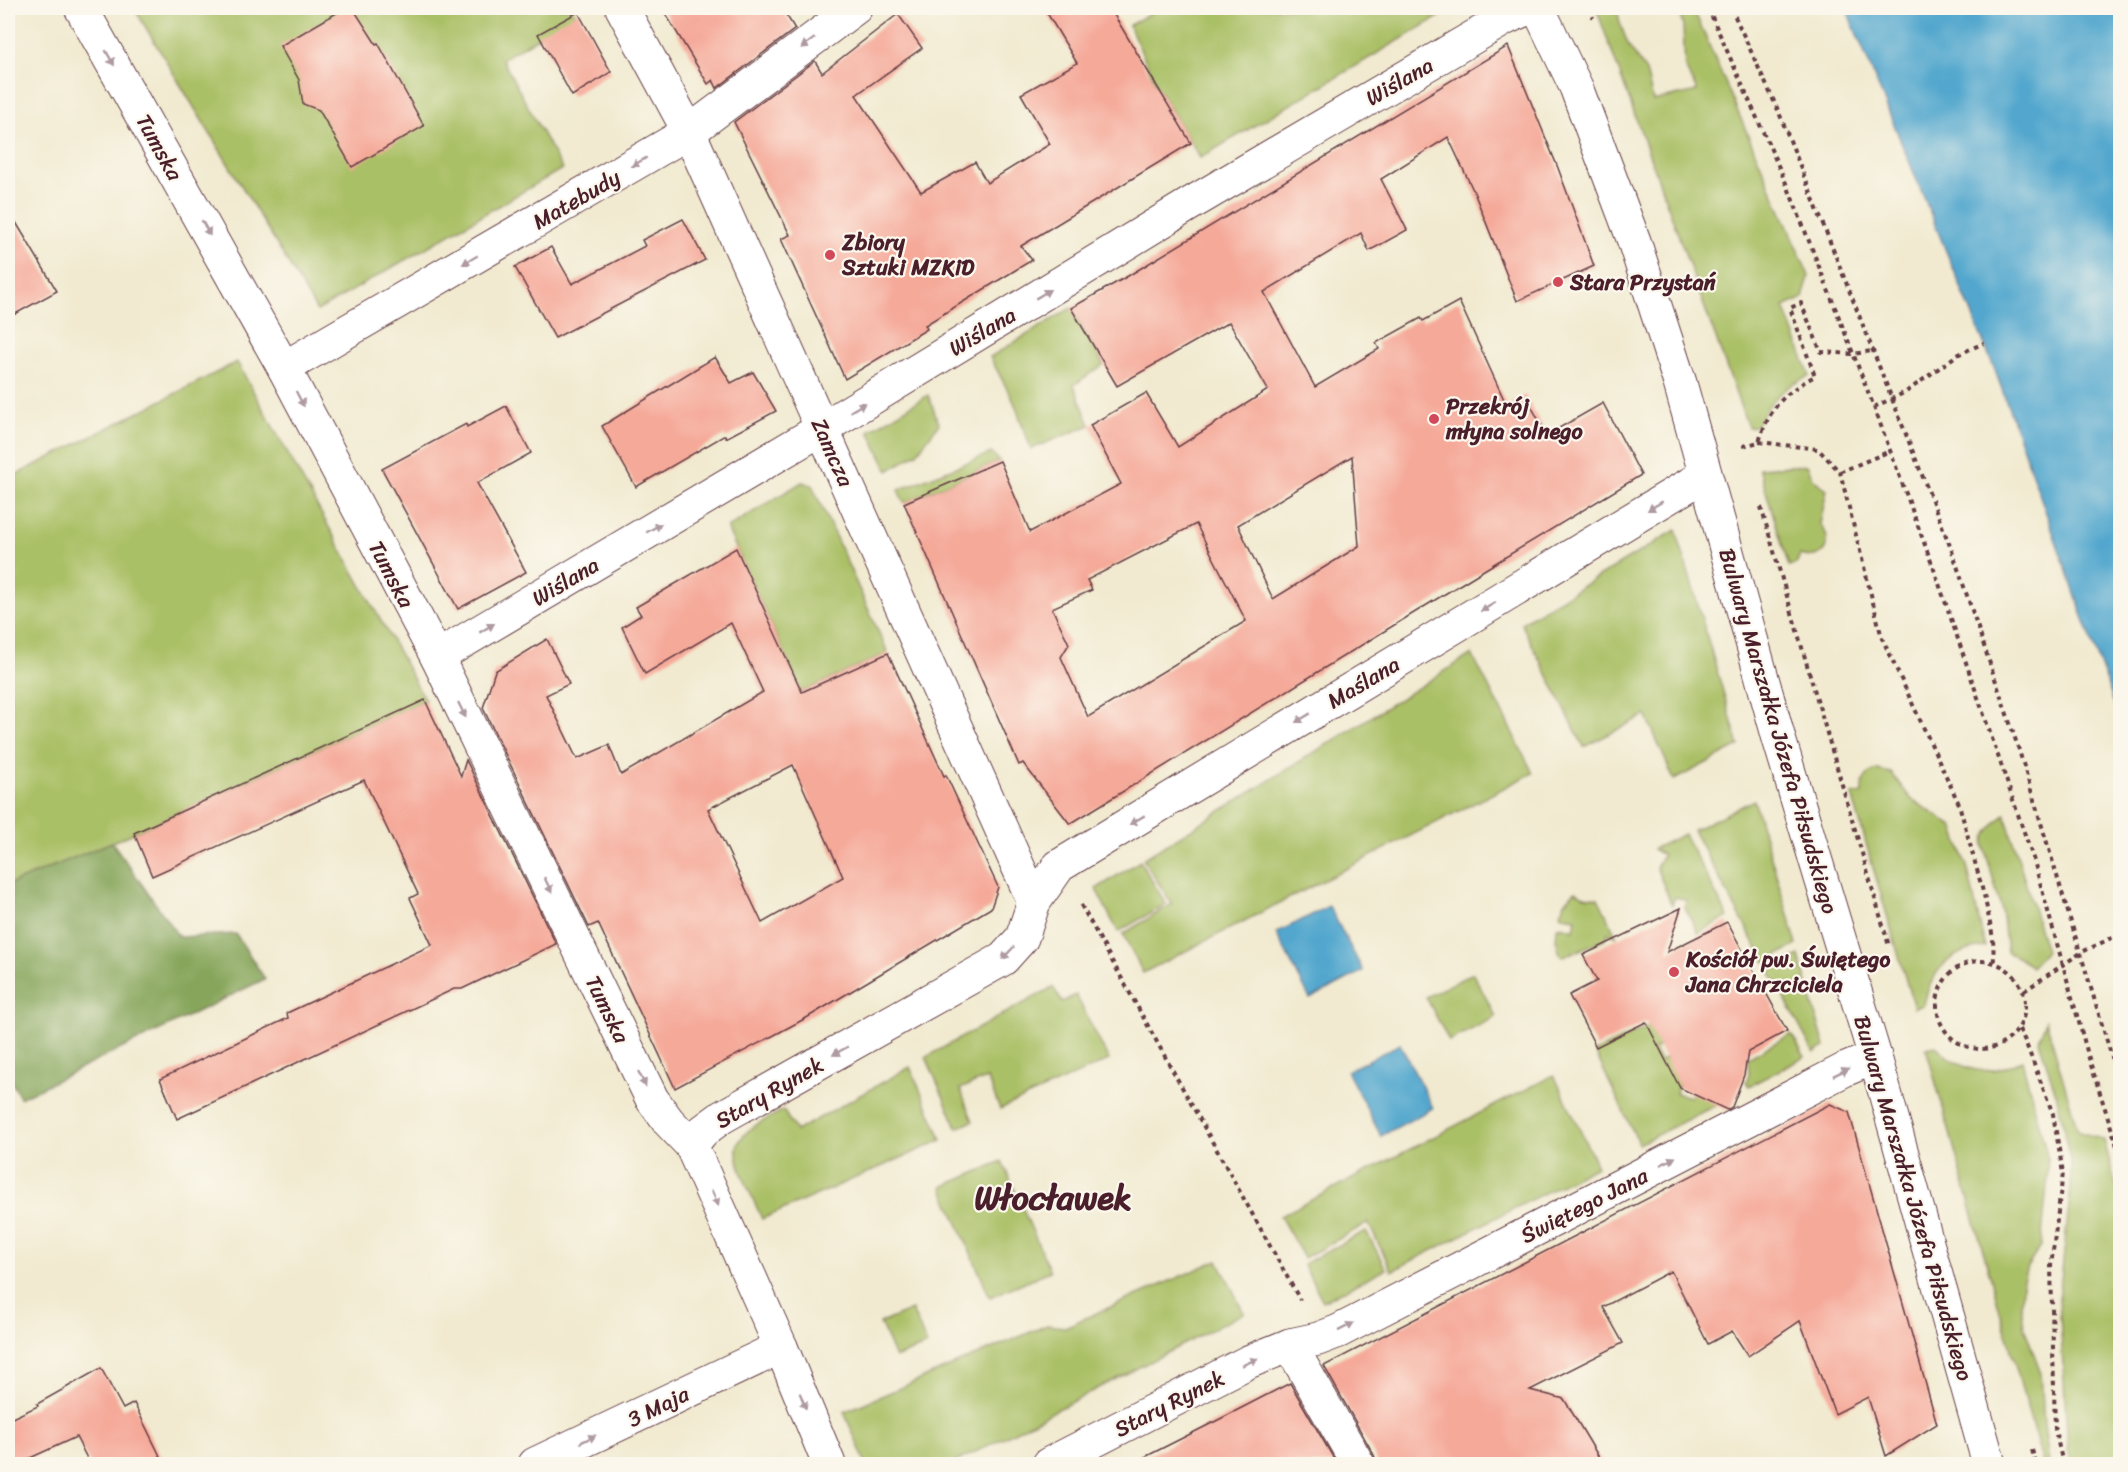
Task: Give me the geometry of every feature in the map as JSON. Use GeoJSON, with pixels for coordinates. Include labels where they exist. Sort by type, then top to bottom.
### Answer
{"type":"FeatureCollection","features":[{"type":"Feature","properties":{"kind":"street","name":"Tumska"},"geometry":{"type":"LineString","coordinates":[[81,8],[284,368],[436,657],[651,1099],[691,1145]]}},
{"type":"Feature","properties":{"kind":"street","name":"Zamcza"},"geometry":{"type":"LineString","coordinates":[[622,8],[689,132],[1034,902]]}},
{"type":"Feature","properties":{"kind":"street","name":"Matebudy"},"geometry":{"type":"LineString","coordinates":[[284,368],[689,132],[855,8]]}},
{"type":"Feature","properties":{"kind":"street","name":"Wiślana"},"geometry":{"type":"LineString","coordinates":[[436,657],[823,428],[1190,204],[1496,24],[1528,8]]}},
{"type":"Feature","properties":{"kind":"street","name":"Bulwary Marszałka Józefa Piłsudskiego"},"geometry":{"type":"LineString","coordinates":[[1538,8],[1576,87],[1634,241],[1680,383],[1779,739],[1875,1057],[1989,1464]]}},
{"type":"Feature","properties":{"kind":"street","name":"Maślana"},"geometry":{"type":"LineString","coordinates":[[1034,902],[1059,866],[1704,475]]}},
{"type":"Feature","properties":{"kind":"street","name":"Stary Rynek"},"geometry":{"type":"LineString","coordinates":[[691,1145],[703,1131],[722,1117],[1003,959],[1022,938],[1034,902]]}},
{"type":"Feature","properties":{"kind":"street","name":"Świętego Jana"},"geometry":{"type":"LineString","coordinates":[[1290,1345],[1318,1339],[1339,1331],[1844,1070],[1875,1057]]}},
{"type":"Feature","properties":{"kind":"street"},"geometry":{"type":"LineString","coordinates":[[691,1145],[781,1347],[829,1464]]}},
{"type":"Feature","properties":{"kind":"street","name":"Stary Rynek"},"geometry":{"type":"LineString","coordinates":[[1049,1464],[1248,1362],[1290,1345]]}},
{"type":"Feature","properties":{"kind":"street"},"geometry":{"type":"LineString","coordinates":[[1290,1345],[1358,1464]]}},
{"type":"Feature","properties":{"kind":"street","name":"3 Maja"},"geometry":{"type":"LineString","coordinates":[[536,1464],[781,1347]]}},
{"type":"Feature","properties":{"kind":"path"},"geometry":{"type":"LineString","coordinates":[[1708,8],[1789,190],[1874,407],[1936,575],[2034,861],[2090,1062],[2121,1155]]}},
{"type":"Feature","properties":{"kind":"path"},"geometry":{"type":"LineString","coordinates":[[1731,8],[1778,110],[1952,551],[2018,747],[2121,1084]]}},
{"type":"Feature","properties":{"kind":"path"},"geometry":{"type":"LineString","coordinates":[[1759,442],[1775,406],[1794,388],[1815,376],[1790,308],[1801,303],[1821,352],[1853,354],[1872,351]]}},
{"type":"Feature","properties":{"kind":"path"},"geometry":{"type":"LineString","coordinates":[[1874,407],[1906,392],[1957,354],[1984,343]]}},
{"type":"Feature","properties":{"kind":"path"},"geometry":{"type":"LineString","coordinates":[[1743,446],[1759,442],[1818,449],[1840,472],[1882,638],[1959,804],[1985,899],[1993,938],[1994,963]]}},
{"type":"Feature","properties":{"kind":"path"},"geometry":{"type":"LineString","coordinates":[[1840,472],[1890,451]]}},
{"type":"Feature","properties":{"kind":"path"},"geometry":{"type":"LineString","coordinates":[[1059,866],[1302,1304]]}},
{"type":"Feature","properties":{"kind":"path"},"geometry":{"type":"LineString","coordinates":[[2024,991],[2082,952],[2121,934]]}},
{"type":"Feature","properties":{"kind":"path"},"geometry":{"type":"LineString","coordinates":[[1978,961],[1994,963],[2006,968],[2024,991],[2026,1006],[2024,1021],[2006,1043],[1992,1049],[1977,1050],[1962,1046],[1950,1038],[1936,1012],[1937,997],[1942,984],[1951,972],[1963,964],[1978,961]]}},
{"type":"Feature","properties":{"kind":"path"},"geometry":{"type":"LineString","coordinates":[[2019,1029],[2053,1114],[2063,1173],[2051,1266],[2055,1430],[2063,1464]]}},
{"type":"Feature","properties":{"kind":"green space"},"geometry":{"type":"Polygon","coordinates":[[[134,8],[572,8],[576,15],[502,59],[562,169],[317,311],[134,8]]]}},
{"type":"Feature","properties":{"kind":"green space"},"geometry":{"type":"Polygon","coordinates":[[[1160,8],[1454,8],[1200,158],[1158,88],[1129,25],[1160,8]]]}},
{"type":"Feature","properties":{"kind":"green space"},"geometry":{"type":"Polygon","coordinates":[[[1596,8],[1617,8],[1629,47],[1646,71],[1653,101],[1697,91],[1685,67],[1683,26],[1678,8],[1693,8],[1809,276],[1803,298],[1784,307],[1810,376],[1792,385],[1778,396],[1766,409],[1756,426],[1748,427],[1596,8]]]}},
{"type":"Feature","properties":{"kind":"green space"},"geometry":{"type":"Polygon","coordinates":[[[1071,308],[1103,365],[1074,385],[1090,425],[1031,449],[1014,402],[990,357],[1071,308]]]}},
{"type":"Feature","properties":{"kind":"green space"},"geometry":{"type":"Polygon","coordinates":[[[237,362],[425,700],[134,833],[8,885],[8,479],[237,362]]]}},
{"type":"Feature","properties":{"kind":"green space"},"geometry":{"type":"Polygon","coordinates":[[[928,395],[939,424],[917,453],[888,471],[869,431],[928,395]]]}},
{"type":"Feature","properties":{"kind":"green space"},"geometry":{"type":"Polygon","coordinates":[[[991,453],[1000,461],[904,503],[898,490],[991,453]]]}},
{"type":"Feature","properties":{"kind":"green space"},"geometry":{"type":"Polygon","coordinates":[[[1807,465],[1814,480],[1827,489],[1820,524],[1825,531],[1827,544],[1821,553],[1815,556],[1800,555],[1796,564],[1789,567],[1759,468],[1807,465]]]}},
{"type":"Feature","properties":{"kind":"green space"},"geometry":{"type":"Polygon","coordinates":[[[802,482],[812,485],[888,653],[802,692],[727,528],[802,482]]]}},
{"type":"Feature","properties":{"kind":"green space"},"geometry":{"type":"Polygon","coordinates":[[[1676,530],[1739,746],[1674,780],[1646,715],[1584,747],[1521,623],[1676,530]]]}},
{"type":"Feature","properties":{"kind":"green space"},"geometry":{"type":"Polygon","coordinates":[[[1472,654],[1533,773],[1143,973],[1123,934],[1172,904],[1143,859],[1472,654]]]}},
{"type":"Feature","properties":{"kind":"green space"},"geometry":{"type":"Polygon","coordinates":[[[1878,770],[1891,773],[1911,799],[1953,826],[1967,866],[1985,947],[1972,949],[1952,958],[1931,982],[1924,1005],[1914,1008],[1852,795],[1862,793],[1865,778],[1878,770]]]}},
{"type":"Feature","properties":{"kind":"green space"},"geometry":{"type":"Polygon","coordinates":[[[1754,800],[1797,945],[1765,962],[1693,830],[1754,800]]]}},
{"type":"Feature","properties":{"kind":"green space"},"geometry":{"type":"Polygon","coordinates":[[[2005,814],[2046,951],[2031,967],[2007,952],[2002,911],[1984,846],[1988,832],[2005,814]]]}},
{"type":"Feature","properties":{"kind":"green space"},"geometry":{"type":"Polygon","coordinates":[[[1684,834],[1728,917],[1698,933],[1685,907],[1686,900],[1675,897],[1672,905],[1656,867],[1663,855],[1653,849],[1684,834]]]}},
{"type":"Feature","properties":{"kind":"green space"},"geometry":{"type":"Polygon","coordinates":[[[112,842],[179,937],[236,934],[265,979],[20,1098],[8,1074],[8,885],[112,842]]]}},
{"type":"Feature","properties":{"kind":"green space"},"geometry":{"type":"Polygon","coordinates":[[[1140,861],[1166,904],[1118,932],[1096,889],[1140,861]]]}},
{"type":"Feature","properties":{"kind":"green space"},"geometry":{"type":"Polygon","coordinates":[[[1575,891],[1584,896],[1598,898],[1617,937],[1608,933],[1605,939],[1575,952],[1572,951],[1563,957],[1560,955],[1557,943],[1559,942],[1556,941],[1557,927],[1574,930],[1576,918],[1561,916],[1560,913],[1565,902],[1575,891]]]}},
{"type":"Feature","properties":{"kind":"green space"},"geometry":{"type":"Polygon","coordinates":[[[1799,955],[1825,1047],[1814,1053],[1770,971],[1799,955]]]}},
{"type":"Feature","properties":{"kind":"green space"},"geometry":{"type":"Polygon","coordinates":[[[1473,973],[1496,1017],[1449,1041],[1426,997],[1473,973]]]}},
{"type":"Feature","properties":{"kind":"green space"},"geometry":{"type":"Polygon","coordinates":[[[1053,987],[1062,1002],[1076,995],[1109,1060],[1000,1109],[987,1078],[960,1089],[973,1121],[957,1128],[926,1057],[1053,987]]]}},
{"type":"Feature","properties":{"kind":"green space"},"geometry":{"type":"Polygon","coordinates":[[[2046,1020],[2078,1131],[2104,1140],[2120,1201],[2120,1464],[2071,1464],[2068,1449],[2059,1299],[2071,1186],[2071,1160],[2056,1094],[2039,1040],[2046,1020]]]}},
{"type":"Feature","properties":{"kind":"green space"},"geometry":{"type":"Polygon","coordinates":[[[1649,1026],[1660,1046],[1654,1049],[1660,1061],[1667,1058],[1679,1083],[1676,1093],[1690,1097],[1695,1086],[1718,1104],[1639,1144],[1595,1052],[1649,1026]]]}},
{"type":"Feature","properties":{"kind":"green space"},"geometry":{"type":"Polygon","coordinates":[[[1791,1034],[1805,1057],[1749,1086],[1746,1082],[1749,1074],[1748,1058],[1791,1034]]]}},
{"type":"Feature","properties":{"kind":"green space"},"geometry":{"type":"Polygon","coordinates":[[[1936,1046],[1956,1062],[1976,1070],[1998,1069],[2022,1060],[2047,1154],[2048,1177],[2041,1246],[2027,1267],[2022,1284],[2021,1305],[2024,1327],[2041,1373],[2049,1464],[2043,1464],[1926,1048],[1936,1046]]]}},
{"type":"Feature","properties":{"kind":"green space"},"geometry":{"type":"Polygon","coordinates":[[[910,1067],[942,1140],[762,1219],[745,1182],[738,1160],[737,1151],[741,1138],[758,1124],[783,1110],[796,1131],[910,1067]]]}},
{"type":"Feature","properties":{"kind":"green space"},"geometry":{"type":"Polygon","coordinates":[[[1554,1075],[1597,1166],[1392,1271],[1368,1223],[1304,1258],[1280,1216],[1554,1075]]]}},
{"type":"Feature","properties":{"kind":"green space"},"geometry":{"type":"Polygon","coordinates":[[[1002,1161],[1050,1271],[990,1297],[942,1187],[1002,1161]]]}},
{"type":"Feature","properties":{"kind":"green space"},"geometry":{"type":"Polygon","coordinates":[[[1366,1231],[1386,1269],[1323,1301],[1303,1264],[1366,1231]]]}},
{"type":"Feature","properties":{"kind":"green space"},"geometry":{"type":"Polygon","coordinates":[[[1218,1260],[1244,1313],[952,1464],[866,1464],[844,1412],[1047,1325],[1065,1327],[1218,1260]]]}},
{"type":"Feature","properties":{"kind":"green space"},"geometry":{"type":"Polygon","coordinates":[[[912,1310],[927,1345],[895,1358],[880,1323],[912,1310]]]}},
{"type":"Feature","properties":{"kind":"water"},"geometry":{"type":"Polygon","coordinates":[[[1846,8],[2120,8],[2120,720],[1995,370],[1846,8]]]}},
{"type":"Feature","properties":{"kind":"water"},"geometry":{"type":"Polygon","coordinates":[[[1329,906],[1363,971],[1310,999],[1276,933],[1329,906]]]}},
{"type":"Feature","properties":{"kind":"water"},"geometry":{"type":"Polygon","coordinates":[[[1400,1044],[1433,1108],[1381,1136],[1347,1071],[1400,1044]]]}},
{"type":"Feature","properties":{"kind":"building"},"geometry":{"type":"Polygon","coordinates":[[[345,8],[353,8],[376,44],[378,43],[424,126],[352,167],[319,110],[303,104],[299,80],[280,46],[345,8]]]}},
{"type":"Feature","properties":{"kind":"building"},"geometry":{"type":"Polygon","coordinates":[[[662,8],[782,8],[795,29],[717,88],[713,80],[708,84],[662,8]]]}},
{"type":"Feature","properties":{"kind":"building"},"geometry":{"type":"Polygon","coordinates":[[[1044,8],[1110,8],[1191,143],[1021,246],[1032,260],[925,325],[927,329],[845,379],[781,239],[790,235],[734,122],[815,61],[822,73],[898,14],[922,48],[856,95],[921,192],[975,162],[987,183],[1050,144],[1021,94],[1077,63],[1044,8]]]}},
{"type":"Feature","properties":{"kind":"building"},"geometry":{"type":"Polygon","coordinates":[[[578,12],[611,72],[572,96],[538,34],[578,12]]]}},
{"type":"Feature","properties":{"kind":"building"},"geometry":{"type":"Polygon","coordinates":[[[1508,46],[1558,168],[1594,266],[1517,301],[1474,192],[1448,137],[1381,179],[1407,230],[1369,251],[1361,233],[1264,292],[1315,387],[1379,349],[1376,343],[1421,318],[1423,321],[1459,301],[1507,406],[1525,395],[1547,435],[1603,403],[1641,475],[1070,824],[1023,763],[1019,765],[904,503],[1000,461],[1030,532],[1121,484],[1090,425],[1146,393],[1178,447],[1268,390],[1229,322],[1117,386],[1071,308],[1128,276],[1508,46]],[[1352,456],[1238,525],[1273,599],[1359,546],[1352,456]],[[1196,524],[1087,580],[1092,590],[1052,608],[1069,644],[1061,657],[1088,717],[1246,621],[1196,524]]]}},
{"type":"Feature","properties":{"kind":"building"},"geometry":{"type":"Polygon","coordinates":[[[8,209],[57,291],[8,318],[8,209]]]}},
{"type":"Feature","properties":{"kind":"building"},"geometry":{"type":"Polygon","coordinates":[[[683,219],[705,260],[555,338],[515,267],[551,247],[572,284],[645,246],[642,240],[683,219]]]}},
{"type":"Feature","properties":{"kind":"building"},"geometry":{"type":"Polygon","coordinates":[[[715,357],[731,383],[753,372],[776,411],[726,438],[725,435],[636,487],[602,426],[715,357]]]}},
{"type":"Feature","properties":{"kind":"building"},"geometry":{"type":"Polygon","coordinates":[[[506,406],[531,453],[477,483],[526,572],[458,609],[382,469],[466,424],[467,427],[506,406]]]}},
{"type":"Feature","properties":{"kind":"building"},"geometry":{"type":"Polygon","coordinates":[[[736,548],[802,692],[888,653],[998,887],[991,908],[808,1017],[675,1088],[598,923],[589,927],[483,708],[495,671],[547,639],[569,684],[546,695],[577,759],[609,745],[621,775],[763,692],[731,623],[645,674],[622,627],[641,615],[636,607],[736,548]],[[793,765],[708,809],[762,923],[843,877],[793,765]]]}},
{"type":"Feature","properties":{"kind":"building"},"geometry":{"type":"Polygon","coordinates":[[[425,700],[461,776],[466,760],[556,944],[462,989],[454,989],[177,1119],[160,1079],[288,1018],[287,1013],[432,945],[410,898],[418,894],[364,780],[152,876],[134,833],[425,700]]]}},
{"type":"Feature","properties":{"kind":"building","name":"Kościół pw. Świętego Jana Chrzciciela"},"geometry":{"type":"Polygon","coordinates":[[[1681,908],[1667,952],[1727,922],[1787,1031],[1748,1052],[1744,1075],[1732,1107],[1727,1110],[1680,1088],[1646,1022],[1596,1047],[1569,995],[1597,981],[1583,955],[1681,908]]]}},
{"type":"Feature","properties":{"kind":"building"},"geometry":{"type":"Polygon","coordinates":[[[1830,1104],[1849,1112],[1937,1424],[1886,1456],[1868,1397],[1835,1414],[1800,1321],[1748,1356],[1732,1331],[1708,1344],[1671,1271],[1603,1307],[1623,1343],[1530,1390],[1564,1399],[1603,1464],[1377,1464],[1324,1366],[1830,1104]]]}},
{"type":"Feature","properties":{"kind":"building"},"geometry":{"type":"Polygon","coordinates":[[[101,1368],[123,1409],[134,1403],[164,1464],[90,1464],[76,1437],[17,1464],[8,1464],[8,1420],[38,1406],[37,1404],[101,1368]]]}},
{"type":"Feature","properties":{"kind":"building"},"geometry":{"type":"Polygon","coordinates":[[[1290,1383],[1337,1464],[1131,1464],[1222,1418],[1290,1383]]]}},
{"type":"Feature","properties":{"kind":"place","name":"Zbiory Sztuki MZKiD"},"geometry":{"type":"Point","coordinates":[830,255]}},
{"type":"Feature","properties":{"kind":"place","name":"Stara Przystań"},"geometry":{"type":"Point","coordinates":[1558,282]}},
{"type":"Feature","properties":{"kind":"place","name":"Przekrój młyna solnego"},"geometry":{"type":"Point","coordinates":[1434,419]}},
{"type":"Feature","properties":{"kind":"place","name":"Kościół pw. Świętego Jana Chrzciciela"},"geometry":{"type":"Point","coordinates":[1674,972]}},
{"type":"Feature","properties":{"kind":"district","name":"Włocławek"},"geometry":{"type":"Point","coordinates":[1053,1197]}}]}
